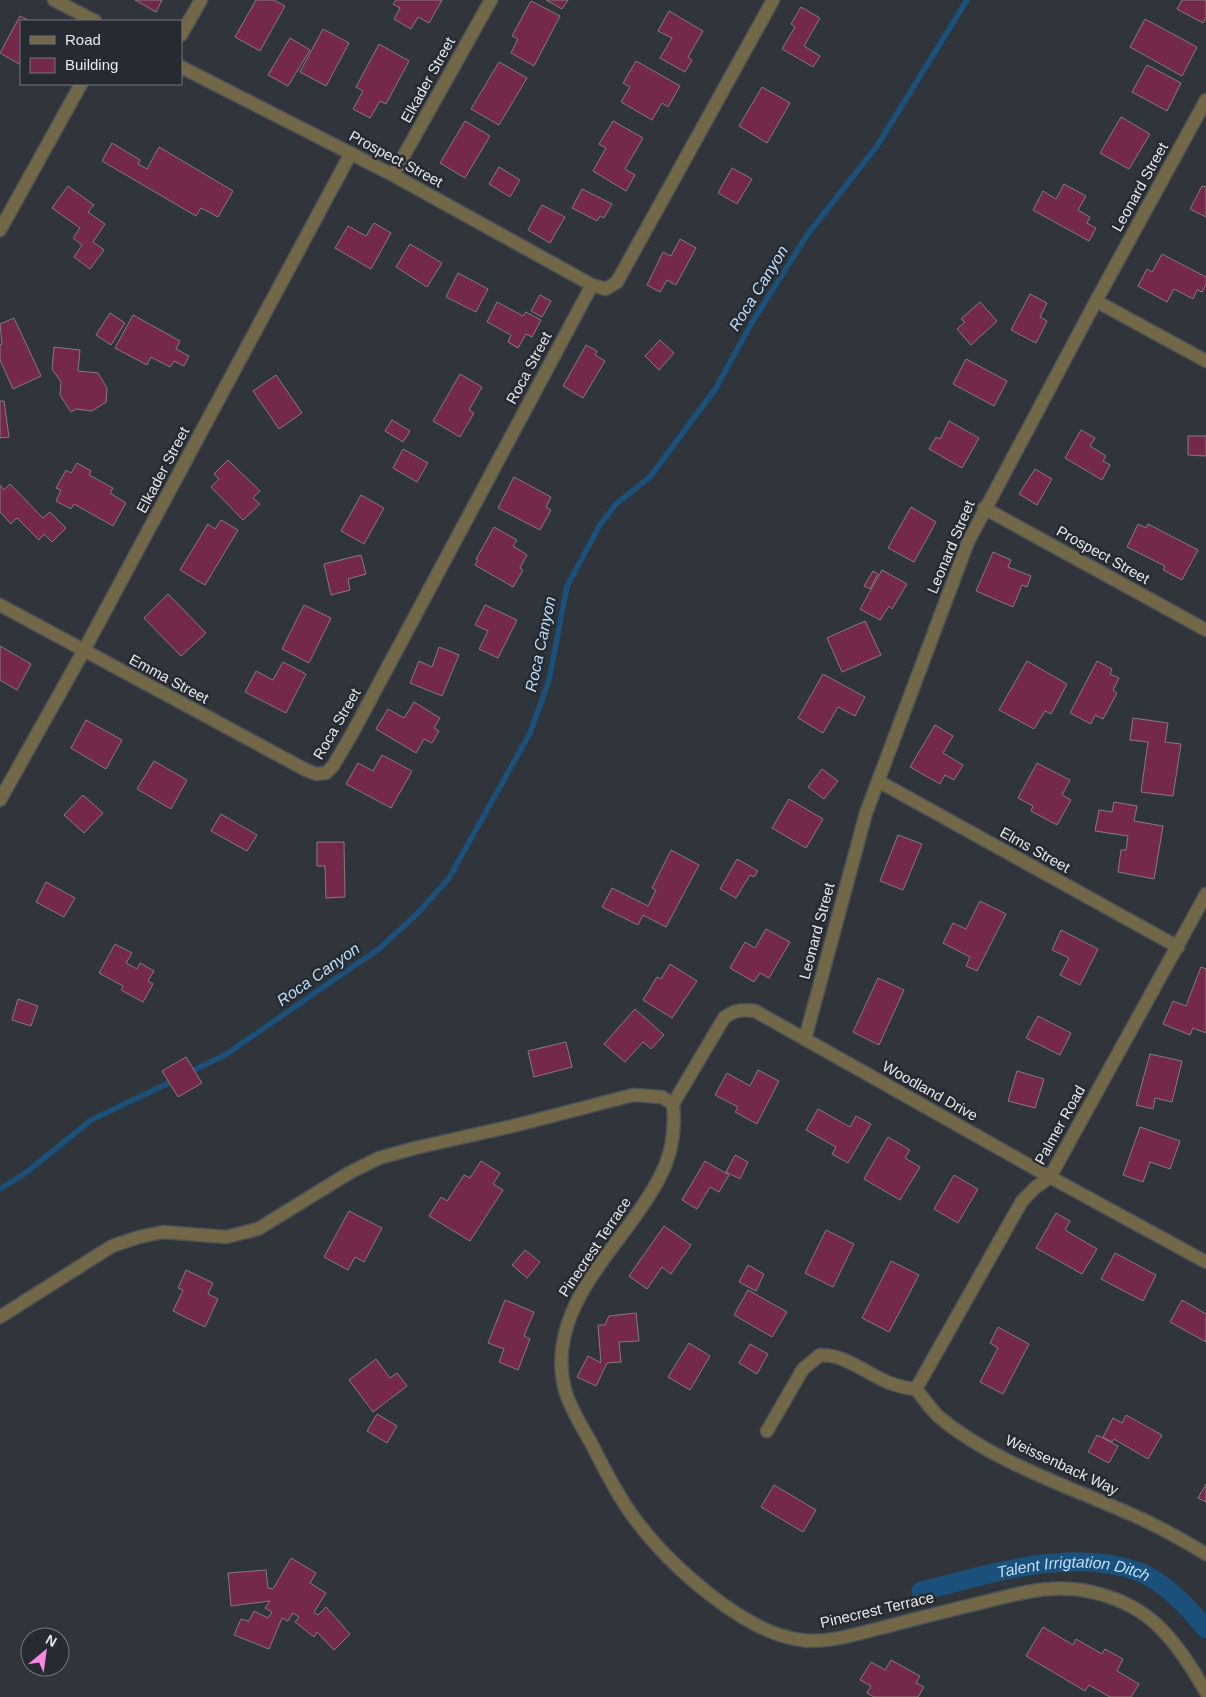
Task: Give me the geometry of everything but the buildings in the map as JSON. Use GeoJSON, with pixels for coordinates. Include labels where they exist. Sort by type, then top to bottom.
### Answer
{"type":"FeatureCollection","features":[{"type":"Feature","properties":{"kind":"street"},"geometry":{"type":"LineString","coordinates":[[54,0],[92,20]]}},
{"type":"Feature","properties":{"kind":"street"},"geometry":{"type":"LineString","coordinates":[[182,33],[201,0]]}},
{"type":"Feature","properties":{"kind":"street","name":"Elkader Street"},"geometry":{"type":"LineString","coordinates":[[393,175],[491,0]]}},
{"type":"Feature","properties":{"kind":"street"},"geometry":{"type":"LineString","coordinates":[[592,285],[606,288],[617,282],[773,0]]}},
{"type":"Feature","properties":{"kind":"street","name":"Prospect Street"},"geometry":{"type":"LineString","coordinates":[[182,68],[393,175],[592,285]]}},
{"type":"Feature","properties":{"kind":"street"},"geometry":{"type":"LineString","coordinates":[[0,230],[80,85]]}},
{"type":"Feature","properties":{"kind":"street","name":"Leonard Street"},"geometry":{"type":"LineString","coordinates":[[805,1039],[866,813],[968,542],[984,508],[1206,100]]}},
{"type":"Feature","properties":{"kind":"street","name":"Elkader Street"},"geometry":{"type":"LineString","coordinates":[[0,800],[83,652],[351,153]]}},
{"type":"Feature","properties":{"kind":"street","name":"Roca Street"},"geometry":{"type":"LineString","coordinates":[[326,773],[333,766],[353,732],[592,285]]}},
{"type":"Feature","properties":{"kind":"street"},"geometry":{"type":"LineString","coordinates":[[1096,301],[1206,361]]}},
{"type":"Feature","properties":{"kind":"street","name":"Prospect Street"},"geometry":{"type":"LineString","coordinates":[[984,508],[1206,630]]}},
{"type":"Feature","properties":{"kind":"street","name":"Emma Street"},"geometry":{"type":"LineString","coordinates":[[0,605],[83,652],[306,770],[316,774],[326,773]]}},
{"type":"Feature","properties":{"kind":"street","name":"Elms Street"},"geometry":{"type":"LineString","coordinates":[[878,781],[1178,947]]}},
{"type":"Feature","properties":{"kind":"street","name":"Palmer Road"},"geometry":{"type":"LineString","coordinates":[[916,1389],[1022,1201],[1036,1187],[1050,1177],[1206,894]]}},
{"type":"Feature","properties":{"kind":"street","name":"Woodland Drive"},"geometry":{"type":"LineString","coordinates":[[673,1104],[724,1018],[732,1011],[743,1009],[754,1011],[1206,1262]]}},
{"type":"Feature","properties":{"kind":"street"},"geometry":{"type":"LineString","coordinates":[[0,1317],[112,1246],[139,1237],[163,1232],[226,1237],[258,1229],[349,1173],[379,1158],[633,1095],[662,1097],[673,1104]]}},
{"type":"Feature","properties":{"kind":"street","name":"Pinecrest Terrace"},"geometry":{"type":"LineString","coordinates":[[673,1104],[673,1145],[667,1165],[650,1197],[583,1288],[569,1316],[562,1354],[566,1391],[575,1412],[619,1495],[636,1521],[668,1556],[729,1610],[767,1632],[804,1641],[839,1638],[1050,1588],[1099,1593],[1139,1611],[1155,1623],[1174,1645],[1206,1692]]}},
{"type":"Feature","properties":{"kind":"street"},"geometry":{"type":"LineString","coordinates":[[767,1431],[803,1369],[820,1354],[838,1356],[887,1384],[900,1388],[916,1389]]}},
{"type":"Feature","properties":{"kind":"street","name":"Weissenback Way"},"geometry":{"type":"LineString","coordinates":[[916,1389],[937,1415],[969,1437],[1021,1466],[1075,1492],[1129,1513],[1206,1554]]}},
{"type":"Feature","properties":{"kind":"waterway","name":"Roca Canyon"},"geometry":{"type":"LineString","coordinates":[[188,1073],[225,1055],[380,948],[419,912],[449,878],[530,733],[549,680],[567,586],[600,525],[616,504],[650,477],[716,388],[751,324],[807,235],[877,146],[967,0]]}},
{"type":"Feature","properties":{"kind":"waterway","name":"Roca Canyon"},"geometry":{"type":"LineString","coordinates":[[0,1189],[27,1172],[91,1120],[175,1080]]}},
{"type":"Feature","properties":{"kind":"waterway","name":"Talent Irrigtation Ditch"},"geometry":{"type":"LineString","coordinates":[[921,1591],[1002,1571],[1058,1562],[1114,1565],[1140,1572],[1168,1589],[1206,1629]]}}]}
